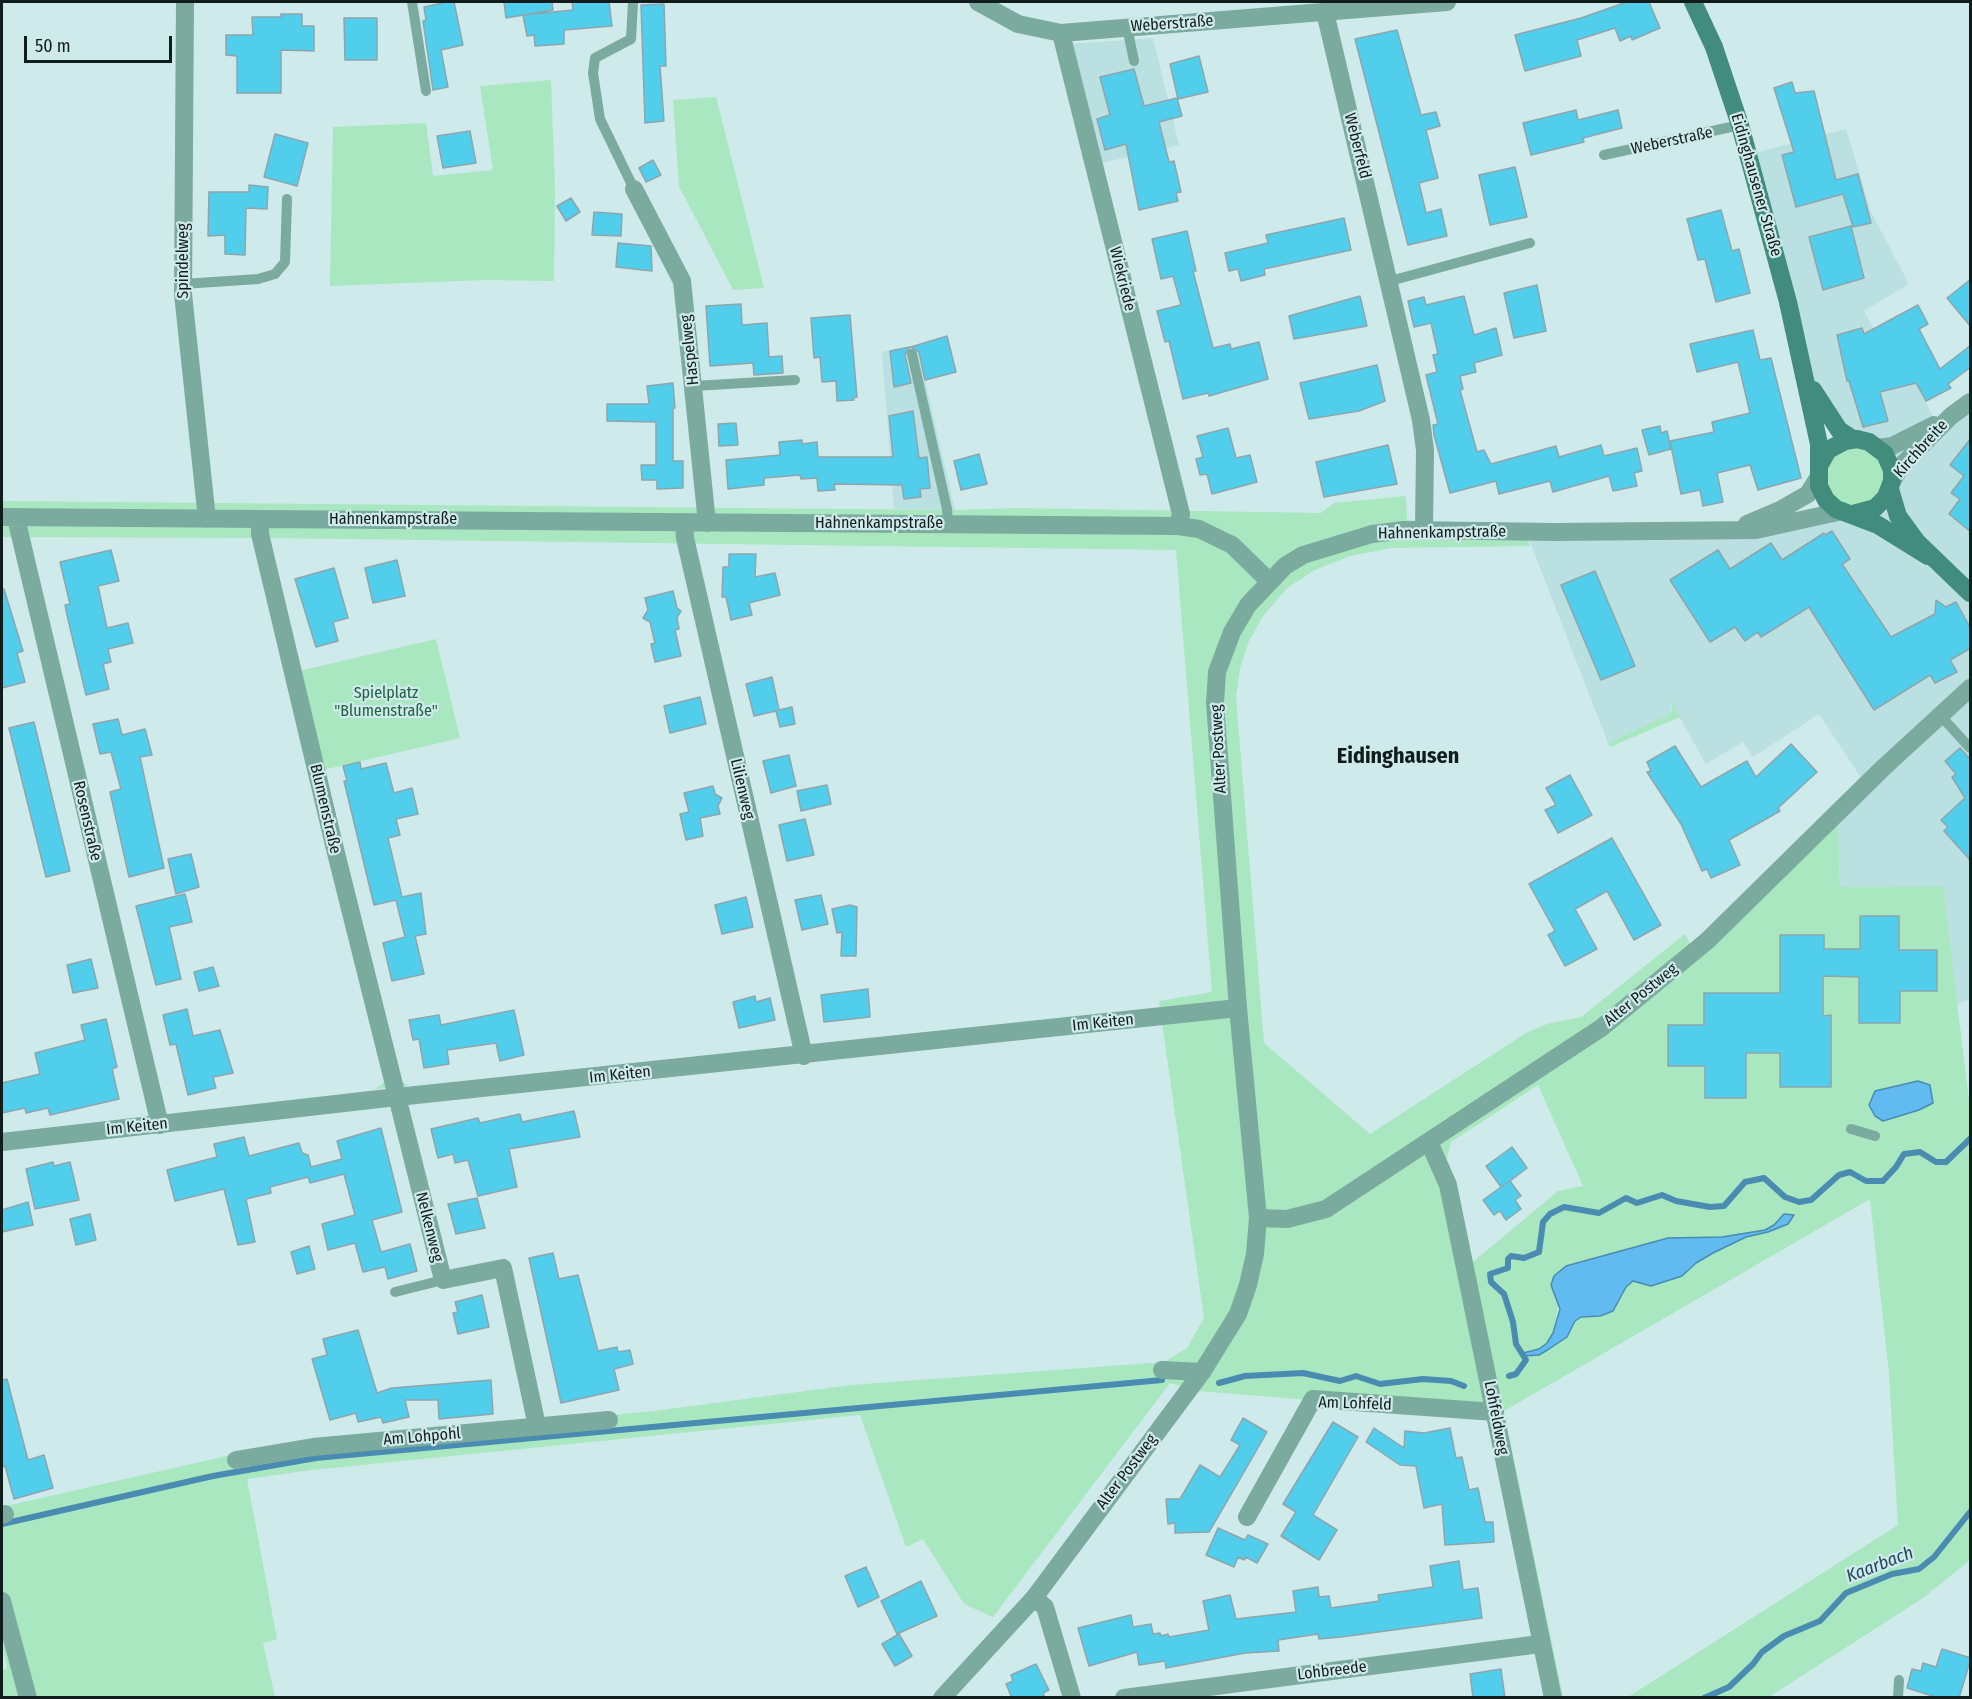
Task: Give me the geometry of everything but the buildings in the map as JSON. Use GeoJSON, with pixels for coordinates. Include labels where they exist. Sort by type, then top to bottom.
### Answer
{"type":"FeatureCollection","features":[{"type":"Feature","properties":{"kind":"main road","name":"Eidinghausener Straße"},"geometry":{"type":"LineString","coordinates":[[1693,2],[1713,47],[1740,125],[1805,373],[1819,444],[1819,486],[1826,500],[1878,525],[1928,556],[1971,593]]}},
{"type":"Feature","properties":{"kind":"main road","name":"Eidinghausener Straße"},"geometry":{"type":"LineString","coordinates":[[1805,373],[1824,410],[1839,430],[1853,439],[1869,442],[1879,448],[1888,460],[1898,516],[1928,556]]}},
{"type":"Feature","properties":{"kind":"main road"},"geometry":{"type":"LineString","coordinates":[[1819,472],[1828,450],[1853,439]]}},
{"type":"Feature","properties":{"kind":"main road"},"geometry":{"type":"LineString","coordinates":[[1848,512],[1875,508],[1891,485]]}},
{"type":"Feature","properties":{"kind":"street","name":"Spindelweg"},"geometry":{"type":"LineString","coordinates":[[185,2],[183,284],[207,519]]}},
{"type":"Feature","properties":{"kind":"street","name":"Weberstraße"},"geometry":{"type":"LineString","coordinates":[[978,2],[1018,24],[1061,33],[1325,12],[1372,4],[1447,2]]}},
{"type":"Feature","properties":{"kind":"street","name":"Weberfeld"},"geometry":{"type":"LineString","coordinates":[[1325,12],[1421,420],[1425,450],[1424,530]]}},
{"type":"Feature","properties":{"kind":"street","name":"Wiekriede"},"geometry":{"type":"LineString","coordinates":[[1061,33],[1181,514],[1178,526]]}},
{"type":"Feature","properties":{"kind":"street","name":"Haspelweg"},"geometry":{"type":"LineString","coordinates":[[634,189],[682,281],[707,523]]}},
{"type":"Feature","properties":{"kind":"street","name":"Kirchbreite"},"geometry":{"type":"LineString","coordinates":[[1879,448],[1908,439],[1951,416],[1971,402]]}},
{"type":"Feature","properties":{"kind":"street","name":"Kirchbreite"},"geometry":{"type":"LineString","coordinates":[[1891,485],[1902,465],[1951,416]]}},
{"type":"Feature","properties":{"kind":"street","name":"Hahnenkampstraße"},"geometry":{"type":"LineString","coordinates":[[1726,531],[1751,523],[1808,494],[1819,472]]}},
{"type":"Feature","properties":{"kind":"street","name":"Hahnenkampstraße"},"geometry":{"type":"LineString","coordinates":[[9,517],[1178,526],[1199,529],[1232,545],[1269,581],[1303,555],[1333,543],[1372,534],[1424,530],[1556,532],[1756,530],[1848,512]]}},
{"type":"Feature","properties":{"kind":"street","name":"Rosenstraße"},"geometry":{"type":"LineString","coordinates":[[9,517],[160,1125]]}},
{"type":"Feature","properties":{"kind":"street","name":"Blumenstraße"},"geometry":{"type":"LineString","coordinates":[[260,520],[265,557],[397,1097]]}},
{"type":"Feature","properties":{"kind":"street","name":"Lilienweg"},"geometry":{"type":"LineString","coordinates":[[684,522],[687,550],[804,1056]]}},
{"type":"Feature","properties":{"kind":"street","name":"Alter Postweg"},"geometry":{"type":"LineString","coordinates":[[942,1698],[1034,1598],[1202,1372],[1238,1314],[1255,1254],[1258,1218],[1238,1008],[1215,703],[1217,672],[1232,632],[1248,605],[1269,581]]}},
{"type":"Feature","properties":{"kind":"street","name":"Alter Postweg"},"geometry":{"type":"LineString","coordinates":[[1258,1218],[1287,1219],[1326,1209],[1601,1028],[1707,941],[1940,715],[1971,688]]}},
{"type":"Feature","properties":{"kind":"street","name":"Im Keiten"},"geometry":{"type":"LineString","coordinates":[[2,1142],[397,1097],[804,1056],[1238,1008]]}},
{"type":"Feature","properties":{"kind":"street","name":"Nelkenweg"},"geometry":{"type":"LineString","coordinates":[[397,1097],[443,1280],[503,1268],[537,1426]]}},
{"type":"Feature","properties":{"kind":"street","name":"Lohfeldweg"},"geometry":{"type":"LineString","coordinates":[[1429,1142],[1448,1185],[1540,1644],[1553,1698]]}},
{"type":"Feature","properties":{"kind":"street"},"geometry":{"type":"LineString","coordinates":[[1162,1370],[1202,1372]]}},
{"type":"Feature","properties":{"kind":"street","name":"Am Lohfeld"},"geometry":{"type":"LineString","coordinates":[[1247,1517],[1313,1399],[1495,1412]]}},
{"type":"Feature","properties":{"kind":"street","name":"Am Lohpohl"},"geometry":{"type":"LineString","coordinates":[[236,1460],[313,1447],[609,1420]]}},
{"type":"Feature","properties":{"kind":"street"},"geometry":{"type":"LineString","coordinates":[[1034,1598],[1045,1607],[1072,1698]]}},
{"type":"Feature","properties":{"kind":"street"},"geometry":{"type":"LineString","coordinates":[[2,1601],[28,1698]]}},
{"type":"Feature","properties":{"kind":"street","name":"Lohbreede"},"geometry":{"type":"LineString","coordinates":[[1124,1698],[1540,1644]]}},
{"type":"Feature","properties":{"kind":"lane"},"geometry":{"type":"LineString","coordinates":[[412,2],[426,91]]}},
{"type":"Feature","properties":{"kind":"lane"},"geometry":{"type":"LineString","coordinates":[[633,2],[631,39],[595,58],[593,73],[600,119],[634,189]]}},
{"type":"Feature","properties":{"kind":"lane"},"geometry":{"type":"LineString","coordinates":[[1127,27],[1134,61]]}},
{"type":"Feature","properties":{"kind":"lane","name":"Weberstraße"},"geometry":{"type":"LineString","coordinates":[[1604,155],[1740,125]]}},
{"type":"Feature","properties":{"kind":"lane"},"geometry":{"type":"LineString","coordinates":[[183,284],[258,279],[275,274],[285,262],[287,199]]}},
{"type":"Feature","properties":{"kind":"lane"},"geometry":{"type":"LineString","coordinates":[[1390,281],[1530,243]]}},
{"type":"Feature","properties":{"kind":"lane"},"geometry":{"type":"LineString","coordinates":[[912,354],[948,524]]}},
{"type":"Feature","properties":{"kind":"lane"},"geometry":{"type":"LineString","coordinates":[[694,386],[795,380]]}},
{"type":"Feature","properties":{"kind":"lane"},"geometry":{"type":"LineString","coordinates":[[1940,715],[1971,748]]}},
{"type":"Feature","properties":{"kind":"lane"},"geometry":{"type":"LineString","coordinates":[[1851,1129],[1875,1136]]}},
{"type":"Feature","properties":{"kind":"lane"},"geometry":{"type":"LineString","coordinates":[[395,1292],[443,1280]]}},
{"type":"Feature","properties":{"kind":"lane"},"geometry":{"type":"LineString","coordinates":[[1898,1698],[1899,1680]]}},
{"type":"Feature","properties":{"kind":"shaded area"},"geometry":{"type":"Polygon","coordinates":[[[1153,38],[1179,145],[1085,167],[1055,45],[1153,38]]]}},
{"type":"Feature","properties":{"kind":"shaded area"},"geometry":{"type":"Polygon","coordinates":[[[1846,129],[1871,212],[1909,284],[1864,311],[1893,364],[1902,359],[1936,421],[1970,398],[1970,1000],[1957,1004],[1943,886],[1840,887],[1837,800],[1861,778],[1819,714],[1753,757],[1743,742],[1706,764],[1671,702],[1672,713],[1608,743],[1525,529],[1710,533],[1876,502],[1822,412],[1751,154],[1846,129]]]}},
{"type":"Feature","properties":{"kind":"shaded area"},"geometry":{"type":"Polygon","coordinates":[[[917,345],[955,510],[894,509],[882,352],[917,345]]]}},
{"type":"Feature","properties":{"kind":"green space"},"geometry":{"type":"Polygon","coordinates":[[[551,80],[555,190],[554,281],[484,280],[330,286],[333,127],[426,123],[433,176],[493,170],[480,86],[551,80]]]}},
{"type":"Feature","properties":{"kind":"green space"},"geometry":{"type":"Polygon","coordinates":[[[716,97],[764,288],[733,290],[679,186],[673,100],[716,97]]]}},
{"type":"Feature","properties":{"kind":"green space"},"geometry":{"type":"Polygon","coordinates":[[[1843,444],[1876,451],[1887,483],[1866,508],[1833,505],[1820,468],[1843,444]]]}},
{"type":"Feature","properties":{"kind":"green space","name":"Spielplatz \"Blumenstraße\""},"geometry":{"type":"Polygon","coordinates":[[[1406,496],[1407,520],[1525,529],[1530,546],[1392,548],[1350,556],[1315,570],[1287,588],[1263,616],[1249,641],[1240,668],[1236,697],[1264,1043],[1370,1134],[1526,1033],[1547,1024],[1581,1017],[1685,934],[1691,946],[1837,800],[1840,887],[1943,886],[1970,1108],[1970,1560],[1923,1598],[1769,1697],[1628,1697],[1898,1525],[1889,1374],[1870,1199],[1504,1411],[1563,1697],[1546,1697],[1486,1414],[1198,1391],[1170,1383],[993,1617],[964,1604],[923,1539],[906,1547],[860,1415],[312,1470],[247,1479],[277,1639],[263,1643],[275,1697],[2,1697],[2,1670],[7,1668],[2,1645],[2,1507],[235,1454],[319,1443],[654,1411],[851,1385],[1164,1362],[1187,1348],[1204,1318],[1159,1001],[1212,992],[1176,550],[270,538],[268,542],[299,671],[436,639],[460,738],[323,770],[396,1077],[408,1086],[375,1089],[383,1083],[385,1078],[254,538],[2,537],[2,501],[955,510],[1018,508],[1321,513],[1334,503],[1406,496]],[[1538,1085],[1451,1142],[1446,1162],[1473,1262],[1558,1191],[1583,1186],[1538,1085]],[[1784,1214],[1774,1225],[1765,1230],[1722,1237],[1667,1238],[1577,1263],[1559,1304],[1553,1333],[1548,1343],[1539,1349],[1532,1350],[1526,1357],[1572,1330],[1575,1321],[1581,1317],[1600,1316],[1613,1310],[1626,1287],[1633,1281],[1651,1286],[1682,1276],[1696,1263],[1713,1253],[1746,1237],[1768,1232],[1787,1224],[1793,1216],[1784,1214]]]}},
{"type":"Feature","properties":{"kind":"green space"},"geometry":{"type":"Polygon","coordinates":[[[1672,702],[1680,717],[1610,747],[1608,743],[1672,713],[1672,702]]]}},
{"type":"Feature","properties":{"kind":"water"},"geometry":{"type":"Polygon","coordinates":[[[1918,1081],[1930,1085],[1933,1103],[1919,1110],[1883,1121],[1875,1116],[1869,1105],[1875,1091],[1918,1081]]]}},
{"type":"Feature","properties":{"kind":"water"},"geometry":{"type":"Polygon","coordinates":[[[1784,1214],[1794,1215],[1788,1224],[1746,1237],[1713,1253],[1696,1263],[1682,1276],[1651,1286],[1633,1281],[1626,1287],[1613,1311],[1600,1316],[1581,1317],[1575,1321],[1567,1337],[1539,1355],[1524,1356],[1523,1353],[1539,1349],[1547,1343],[1553,1333],[1560,1309],[1551,1285],[1554,1276],[1566,1266],[1668,1238],[1722,1237],[1765,1230],[1774,1225],[1784,1214]]]}},
{"type":"Feature","properties":{"kind":"waterway"},"geometry":{"type":"LineString","coordinates":[[1509,1376],[1516,1374],[1526,1360],[1516,1344],[1513,1322],[1504,1294],[1491,1282],[1490,1274],[1508,1268],[1508,1259],[1511,1256],[1524,1258],[1539,1252],[1543,1222],[1550,1214],[1564,1207],[1599,1213],[1626,1198],[1637,1203],[1662,1195],[1676,1201],[1710,1207],[1724,1206],[1745,1182],[1764,1178],[1785,1197],[1799,1202],[1811,1200],[1839,1175],[1850,1172],[1866,1181],[1883,1181],[1904,1154],[1920,1152],[1936,1162],[1946,1162],[1970,1139]]}},
{"type":"Feature","properties":{"kind":"waterway"},"geometry":{"type":"LineString","coordinates":[[1219,1383],[1245,1376],[1303,1373],[1340,1381],[1356,1376],[1380,1384],[1423,1379],[1451,1381],[1464,1386]]}},
{"type":"Feature","properties":{"kind":"waterway"},"geometry":{"type":"LineString","coordinates":[[2,1524],[213,1476],[316,1458],[1162,1380]]}},
{"type":"Feature","properties":{"kind":"waterway","name":"Kaarbach"},"geometry":{"type":"LineString","coordinates":[[1704,1698],[1729,1687],[1762,1652],[1784,1636],[1820,1621],[1846,1593],[1892,1574],[1919,1569],[1934,1557],[1970,1512]]}},
{"type":"Feature","properties":{"kind":"district","name":"Eidinghausen"},"geometry":{"type":"Point","coordinates":[1398,757]}}]}
